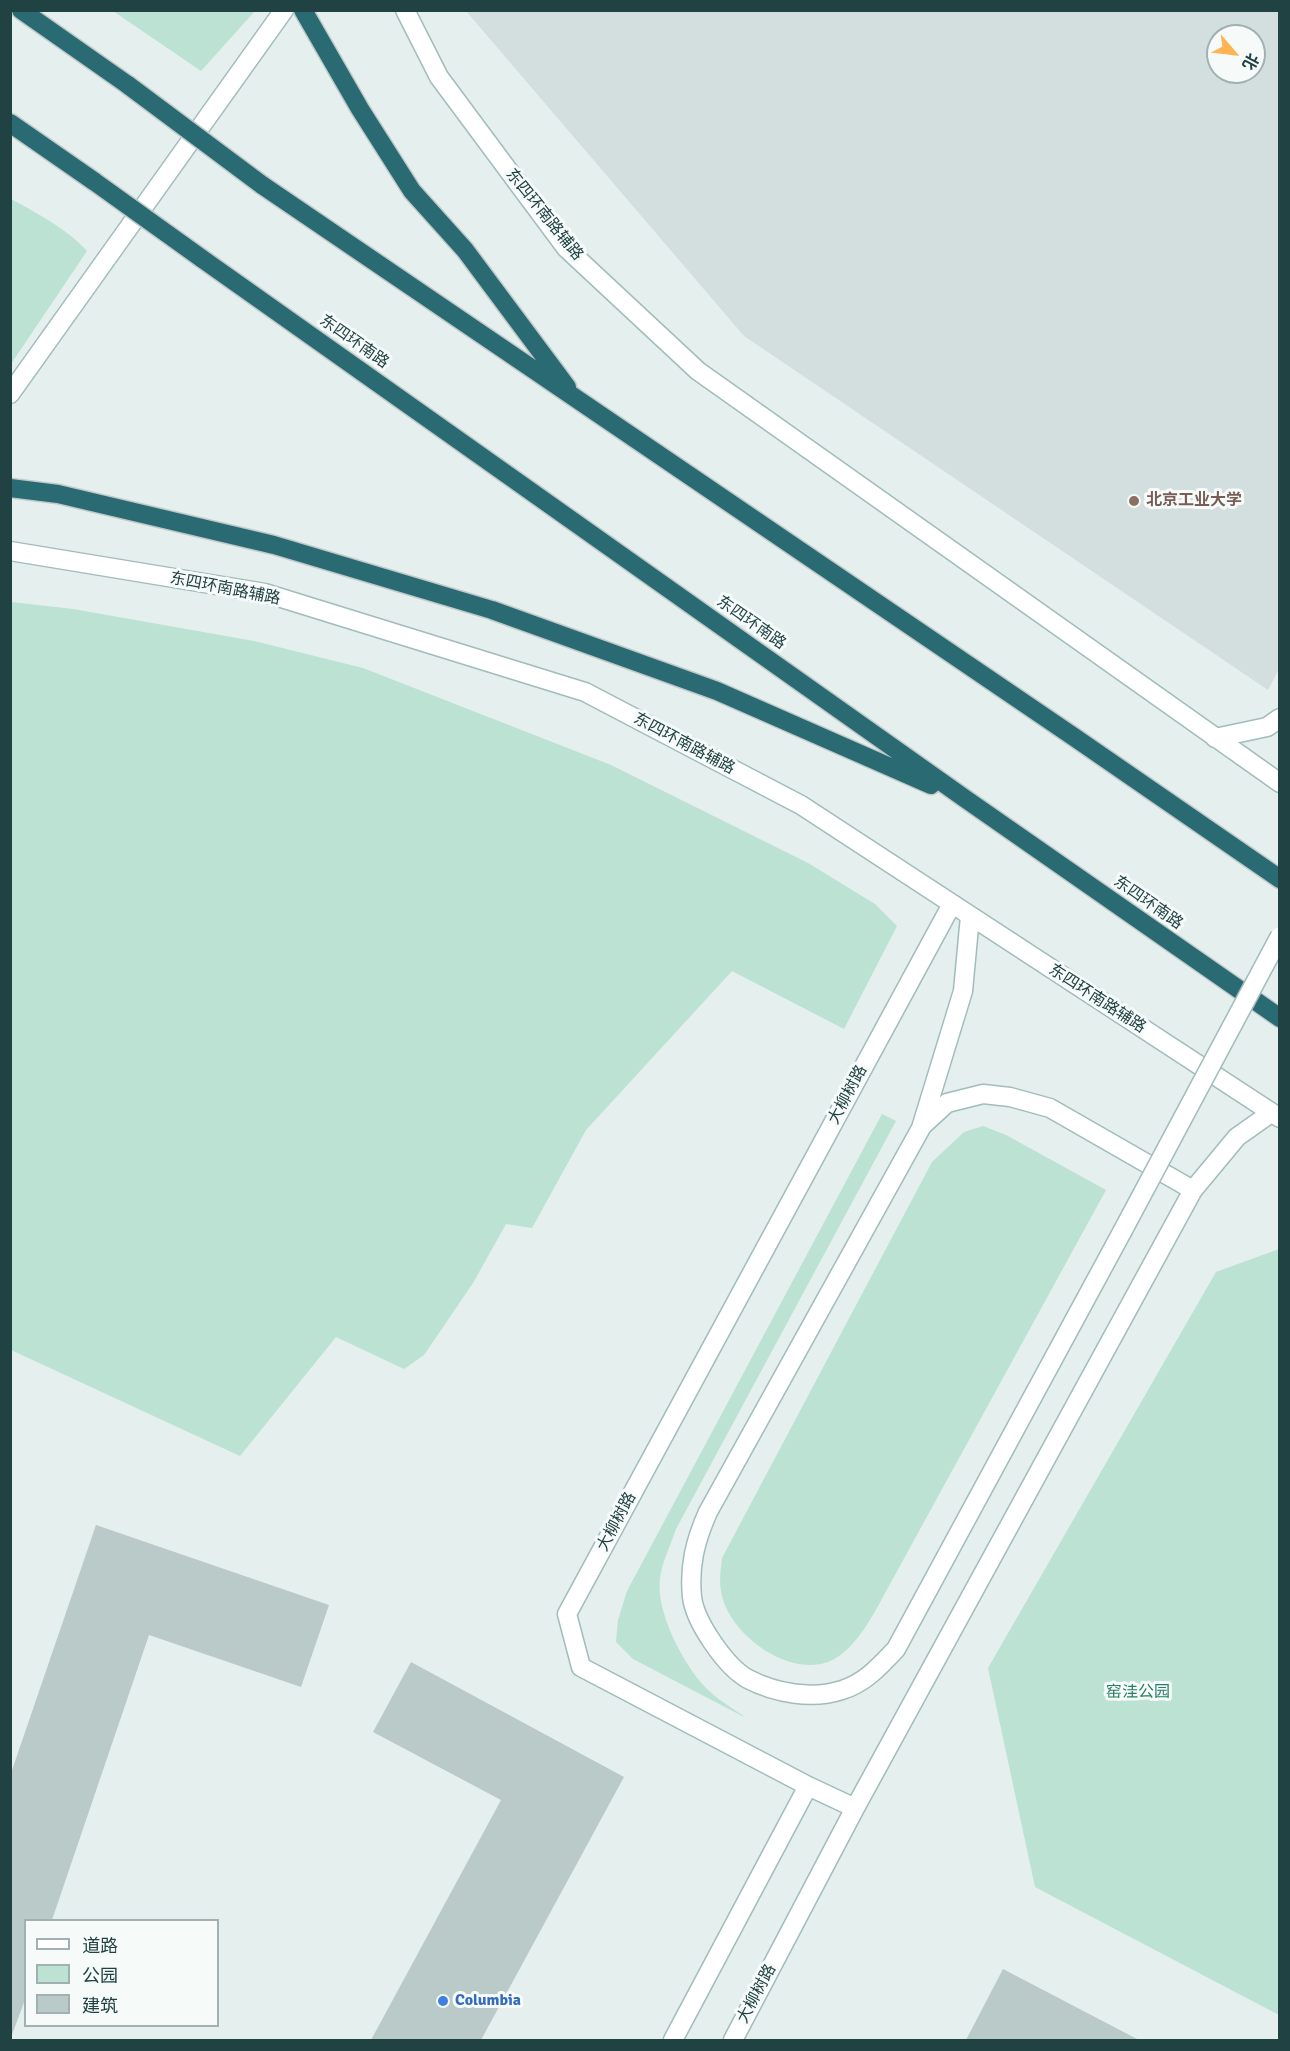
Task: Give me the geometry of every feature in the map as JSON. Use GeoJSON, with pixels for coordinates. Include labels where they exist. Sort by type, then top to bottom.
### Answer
{"type":"FeatureCollection","features":[{"type":"Feature","properties":{"kind":"highway"},"geometry":{"type":"LineString","coordinates":[[21,10],[128,85],[262,184],[1280,879]]}},
{"type":"Feature","properties":{"kind":"highway"},"geometry":{"type":"LineString","coordinates":[[303,10],[360,109],[412,191],[465,250],[578,400]]}},
{"type":"Feature","properties":{"kind":"highway"},"geometry":{"type":"LineString","coordinates":[[10,123],[57,155]]}},
{"type":"Feature","properties":{"kind":"highway"},"geometry":{"type":"LineString","coordinates":[[10,139],[57,155]]}},
{"type":"Feature","properties":{"kind":"highway","name":"东四环南路"},"geometry":{"type":"LineString","coordinates":[[57,155],[967,800],[1280,1018]]}},
{"type":"Feature","properties":{"kind":"highway"},"geometry":{"type":"LineString","coordinates":[[10,488],[58,494],[274,545],[492,610],[717,691],[967,800]]}},
{"type":"Feature","properties":{"kind":"street"},"geometry":{"type":"LineString","coordinates":[[10,394],[284,10]]}},
{"type":"Feature","properties":{"kind":"street","name":"东四环南路辅路"},"geometry":{"type":"LineString","coordinates":[[405,10],[439,77],[566,248],[698,372],[1280,783]]}},
{"type":"Feature","properties":{"kind":"street","name":"东四环南路辅路"},"geometry":{"type":"LineString","coordinates":[[10,551],[265,593],[585,692],[801,805],[1276,1116]]}},
{"type":"Feature","properties":{"kind":"street"},"geometry":{"type":"LineString","coordinates":[[1215,738],[1267,727],[1280,718]]}},
{"type":"Feature","properties":{"kind":"street","name":"大柳树路"},"geometry":{"type":"LineString","coordinates":[[855,1808],[808,1786],[581,1667],[567,1614],[952,904]]}},
{"type":"Feature","properties":{"kind":"street"},"geometry":{"type":"LineString","coordinates":[[970,916],[963,991],[921,1128],[708,1512],[696,1538],[692,1565],[692,1599],[704,1631],[746,1678],[776,1690],[809,1695],[842,1690],[871,1676],[896,1649],[1280,936]]}},
{"type":"Feature","properties":{"kind":"street"},"geometry":{"type":"LineString","coordinates":[[921,1128],[947,1103],[983,1094],[1010,1097],[1050,1108],[1193,1190]]}},
{"type":"Feature","properties":{"kind":"street","name":"大柳树路"},"geometry":{"type":"LineString","coordinates":[[733,2040],[855,1808],[1193,1190],[1237,1137],[1276,1116]]}},
{"type":"Feature","properties":{"kind":"street"},"geometry":{"type":"LineString","coordinates":[[673,2040],[808,1786]]}},
{"type":"Feature","properties":{"kind":"shaded area","name":"北京工业大学"},"geometry":{"type":"Polygon","coordinates":[[[466,11],[1279,11],[1280,667],[1268,690],[744,336],[466,11]]]}},
{"type":"Feature","properties":{"kind":"green space"},"geometry":{"type":"Polygon","coordinates":[[[113,11],[255,11],[201,71],[113,11]]]}},
{"type":"Feature","properties":{"kind":"green space"},"geometry":{"type":"Polygon","coordinates":[[[11,199],[61,228],[87,251],[11,364],[11,199]]]}},
{"type":"Feature","properties":{"kind":"green space"},"geometry":{"type":"Polygon","coordinates":[[[11,602],[73,609],[254,641],[363,668],[611,765],[808,863],[875,904],[897,926],[844,1029],[732,971],[586,1130],[532,1228],[506,1224],[473,1283],[424,1355],[404,1369],[336,1337],[240,1456],[11,1350],[11,602]]]}},
{"type":"Feature","properties":{"kind":"green space"},"geometry":{"type":"Polygon","coordinates":[[[882,1114],[896,1121],[676,1529],[661,1572],[660,1591],[666,1620],[688,1665],[705,1687],[746,1718],[633,1659],[616,1642],[618,1620],[627,1591],[882,1114]]]}},
{"type":"Feature","properties":{"kind":"green space"},"geometry":{"type":"Polygon","coordinates":[[[983,1126],[1006,1135],[1106,1190],[865,1628],[848,1649],[828,1662],[812,1665],[794,1663],[777,1657],[761,1648],[734,1622],[720,1587],[722,1558],[932,1162],[964,1132],[983,1126]]]}},
{"type":"Feature","properties":{"kind":"green space","name":"窑洼公园"},"geometry":{"type":"Polygon","coordinates":[[[1280,1249],[1279,2015],[1035,1887],[988,1668],[1216,1272],[1280,1249]]]}},
{"type":"Feature","properties":{"kind":"building"},"geometry":{"type":"Polygon","coordinates":[[[96,1525],[329,1605],[301,1687],[149,1635],[52,1919],[24,1919],[24,2002],[10,2040],[10,1776],[96,1525]]]}},
{"type":"Feature","properties":{"kind":"building"},"geometry":{"type":"Polygon","coordinates":[[[411,1662],[624,1777],[481,2040],[371,2040],[501,1800],[373,1732],[411,1662]]]}},
{"type":"Feature","properties":{"kind":"building"},"geometry":{"type":"Polygon","coordinates":[[[1003,1969],[1139,2040],[966,2040],[1003,1969]]]}},
{"type":"Feature","properties":{"kind":"place","name":"北京工业大学"},"geometry":{"type":"Point","coordinates":[1134,501]}},
{"type":"Feature","properties":{"kind":"place","name":"Columbia"},"geometry":{"type":"Point","coordinates":[443,2001]}}]}
